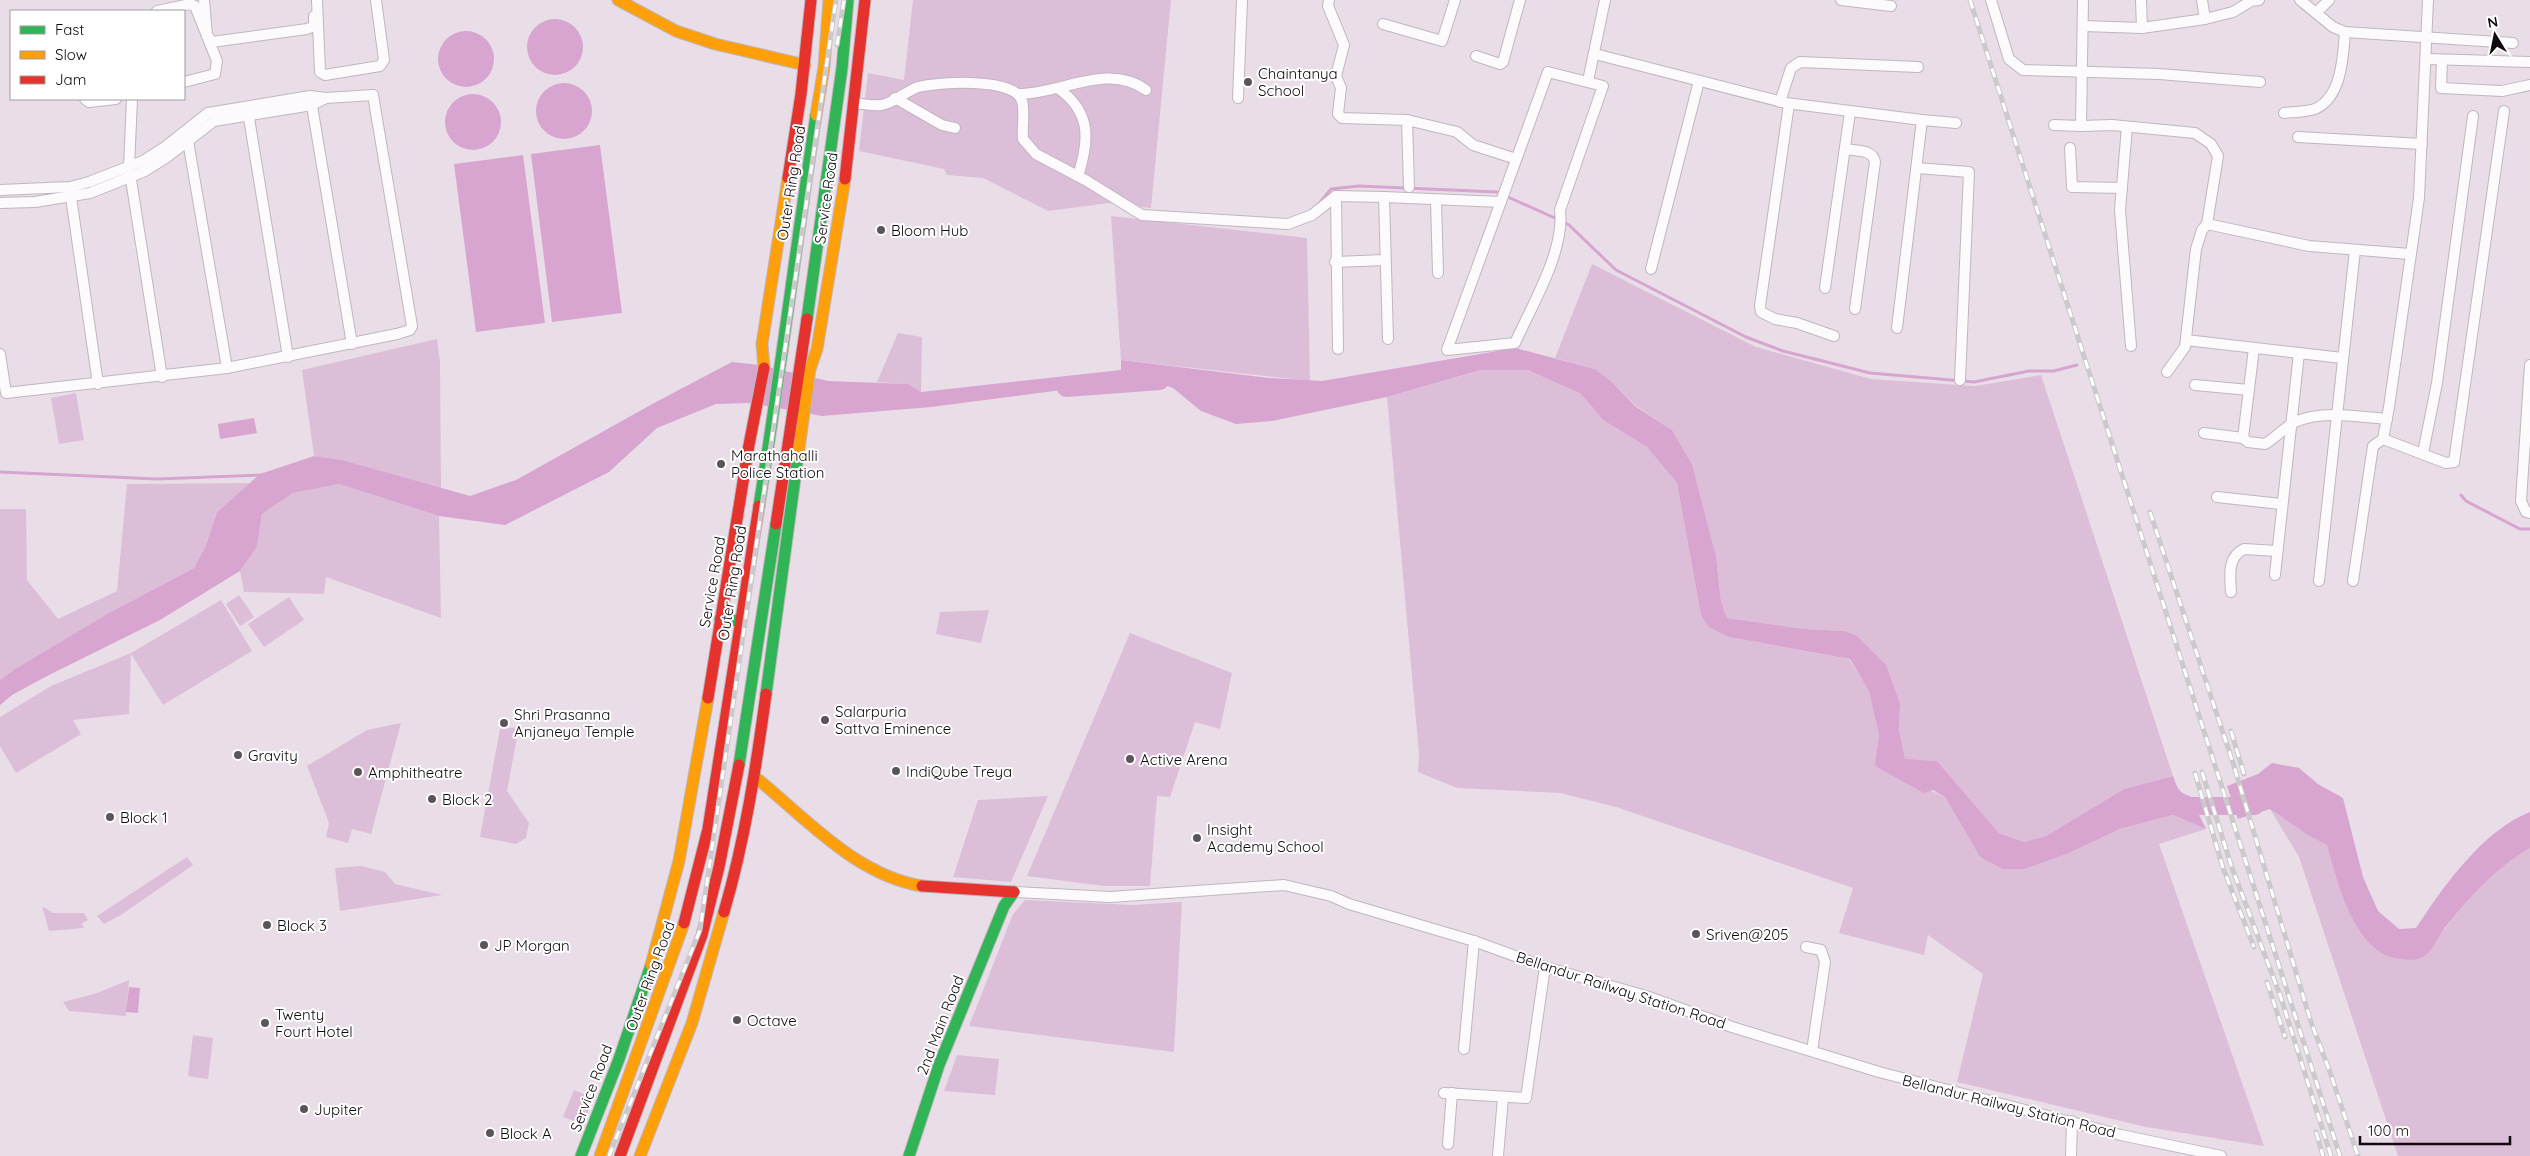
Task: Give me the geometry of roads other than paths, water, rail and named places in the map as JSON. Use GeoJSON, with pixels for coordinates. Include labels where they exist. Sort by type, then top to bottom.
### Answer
{"type":"FeatureCollection","features":[{"type":"Feature","properties":{"kind":"main road"},"geometry":{"type":"LineString","coordinates":[[618,0],[676,30],[715,44],[805,65]]}},
{"type":"Feature","properties":{"kind":"main road","name":"Service Road"},"geometry":{"type":"LineString","coordinates":[[582,1156],[636,1009],[671,895],[691,802],[741,502],[750,435],[756,418],[765,356],[762,344],[785,208],[805,65],[811,0]]}},
{"type":"Feature","properties":{"kind":"main road","name":"Outer Ring Road"},"geometry":{"type":"LineString","coordinates":[[600,1156],[682,930],[697,879],[708,829],[784,352],[797,239],[824,67],[829,0]]}},
{"type":"Feature","properties":{"kind":"main road"},"geometry":{"type":"LineString","coordinates":[[620,1156],[702,935],[714,891],[740,758],[805,368],[842,68],[848,0]]}},
{"type":"Feature","properties":{"kind":"main road","name":"Service Road"},"geometry":{"type":"LineString","coordinates":[[805,368],[817,349],[842,203],[865,0]]}},
{"type":"Feature","properties":{"kind":"main road"},"geometry":{"type":"LineString","coordinates":[[640,1156],[692,1023],[735,879],[755,777],[802,441],[797,419]]}},
{"type":"Feature","properties":{"kind":"main road"},"geometry":{"type":"LineString","coordinates":[[720,619],[742,621]]}},
{"type":"Feature","properties":{"kind":"main road"},"geometry":{"type":"LineString","coordinates":[[755,777],[827,838],[868,868],[908,884],[1014,892]]}},
{"type":"Feature","properties":{"kind":"main road","name":"2nd Main Road"},"geometry":{"type":"LineString","coordinates":[[909,1156],[940,1065],[1004,906],[1014,892]]}},
{"type":"Feature","properties":{"kind":"street"},"geometry":{"type":"LineString","coordinates":[[204,0],[208,35],[212,42],[314,26],[313,0]]}},
{"type":"Feature","properties":{"kind":"street"},"geometry":{"type":"LineString","coordinates":[[317,0],[320,72],[325,75],[383,64],[376,0]]}},
{"type":"Feature","properties":{"kind":"street"},"geometry":{"type":"LineString","coordinates":[[1238,98],[1242,0]]}},
{"type":"Feature","properties":{"kind":"street"},"geometry":{"type":"LineString","coordinates":[[1329,0],[1328,6],[1344,45],[1336,76],[1342,88],[1338,114],[1342,118],[1407,120],[1457,132],[1473,145],[1516,159]]}},
{"type":"Feature","properties":{"kind":"street"},"geometry":{"type":"LineString","coordinates":[[1383,24],[1442,41],[1455,0]]}},
{"type":"Feature","properties":{"kind":"street"},"geometry":{"type":"LineString","coordinates":[[1476,56],[1500,64],[1503,62],[1520,0]]}},
{"type":"Feature","properties":{"kind":"street"},"geometry":{"type":"LineString","coordinates":[[1588,82],[1605,0]]}},
{"type":"Feature","properties":{"kind":"street"},"geometry":{"type":"LineString","coordinates":[[1841,0],[1890,6]]}},
{"type":"Feature","properties":{"kind":"street"},"geometry":{"type":"LineString","coordinates":[[1990,0],[2009,59],[2022,70],[2159,74],[2260,82]]}},
{"type":"Feature","properties":{"kind":"street"},"geometry":{"type":"LineString","coordinates":[[2081,126],[2083,0]]}},
{"type":"Feature","properties":{"kind":"street"},"geometry":{"type":"LineString","coordinates":[[2141,0],[2142,28]]}},
{"type":"Feature","properties":{"kind":"street"},"geometry":{"type":"LineString","coordinates":[[2202,0],[2205,19]]}},
{"type":"Feature","properties":{"kind":"street"},"geometry":{"type":"LineString","coordinates":[[2083,26],[2142,28],[2205,19],[2233,12],[2251,1],[2259,0]]}},
{"type":"Feature","properties":{"kind":"street"},"geometry":{"type":"LineString","coordinates":[[2300,0],[2333,27],[2345,32],[2513,43]]}},
{"type":"Feature","properties":{"kind":"street"},"geometry":{"type":"LineString","coordinates":[[2317,12],[2329,0]]}},
{"type":"Feature","properties":{"kind":"street"},"geometry":{"type":"LineString","coordinates":[[2353,581],[2373,446],[2383,439],[2387,419],[2419,198],[2427,59],[2428,0]]}},
{"type":"Feature","properties":{"kind":"street"},"geometry":{"type":"LineString","coordinates":[[162,10],[190,4],[195,6],[217,61],[215,74],[185,82]]}},
{"type":"Feature","properties":{"kind":"street"},"geometry":{"type":"LineString","coordinates":[[2284,113],[2314,109],[2325,102],[2342,66],[2345,32]]}},
{"type":"Feature","properties":{"kind":"street"},"geometry":{"type":"LineString","coordinates":[[1595,54],[1784,103],[1956,123]]}},
{"type":"Feature","properties":{"kind":"street"},"geometry":{"type":"LineString","coordinates":[[2427,59],[2530,62]]}},
{"type":"Feature","properties":{"kind":"street"},"geometry":{"type":"LineString","coordinates":[[2442,60],[2441,88],[2467,91],[2502,91],[2530,85]]}},
{"type":"Feature","properties":{"kind":"street"},"geometry":{"type":"LineString","coordinates":[[1834,336],[1797,323],[1775,319],[1761,312],[1760,306],[1784,103],[1791,68],[1800,62],[1918,67]]}},
{"type":"Feature","properties":{"kind":"street"},"geometry":{"type":"LineString","coordinates":[[1548,72],[1588,82],[1603,86],[1560,210],[1562,227],[1553,256],[1515,343],[1447,350],[1548,72]]}},
{"type":"Feature","properties":{"kind":"street"},"geometry":{"type":"LineString","coordinates":[[2426,77],[2441,78]]}},
{"type":"Feature","properties":{"kind":"street"},"geometry":{"type":"LineString","coordinates":[[1018,94],[1035,94],[1094,79],[1113,78],[1140,86],[1146,90]]}},
{"type":"Feature","properties":{"kind":"street"},"geometry":{"type":"LineString","coordinates":[[1651,269],[1699,81]]}},
{"type":"Feature","properties":{"kind":"street"},"geometry":{"type":"LineString","coordinates":[[854,103],[883,105],[917,88],[938,83],[992,84],[1008,88],[1018,94],[1022,100],[1022,128],[1025,143],[1036,154],[1078,176],[1142,215],[1288,224],[1312,215],[1336,196],[1436,200],[1503,197]]}},
{"type":"Feature","properties":{"kind":"street"},"geometry":{"type":"LineString","coordinates":[[1059,89],[1074,100],[1082,116],[1087,139],[1078,176]]}},
{"type":"Feature","properties":{"kind":"street"},"geometry":{"type":"LineString","coordinates":[[0,190],[70,186],[104,177],[145,171],[214,121],[249,117],[326,98],[373,94],[412,326],[410,330],[397,334],[227,368],[162,377],[6,393],[0,354]]}},
{"type":"Feature","properties":{"kind":"street"},"geometry":{"type":"LineString","coordinates":[[895,98],[942,125],[954,128]]}},
{"type":"Feature","properties":{"kind":"street"},"geometry":{"type":"LineString","coordinates":[[86,100],[89,102],[107,100]]}},
{"type":"Feature","properties":{"kind":"street"},"geometry":{"type":"LineString","coordinates":[[132,100],[130,172],[162,377]]}},
{"type":"Feature","properties":{"kind":"street"},"geometry":{"type":"LineString","coordinates":[[0,203],[35,202],[71,197],[106,188],[164,147],[201,116],[247,106],[311,101]]}},
{"type":"Feature","properties":{"kind":"street"},"geometry":{"type":"LineString","coordinates":[[311,101],[352,344]]}},
{"type":"Feature","properties":{"kind":"street"},"geometry":{"type":"LineString","coordinates":[[247,106],[288,357]]}},
{"type":"Feature","properties":{"kind":"street"},"geometry":{"type":"LineString","coordinates":[[2383,439],[2423,453],[2446,464],[2454,462],[2504,111]]}},
{"type":"Feature","properties":{"kind":"street"},"geometry":{"type":"LineString","coordinates":[[1826,288],[1850,112]]}},
{"type":"Feature","properties":{"kind":"street"},"geometry":{"type":"LineString","coordinates":[[2423,453],[2437,383],[2473,116]]}},
{"type":"Feature","properties":{"kind":"street"},"geometry":{"type":"LineString","coordinates":[[1407,120],[1409,187]]}},
{"type":"Feature","properties":{"kind":"street"},"geometry":{"type":"LineString","coordinates":[[1897,328],[1922,120]]}},
{"type":"Feature","properties":{"kind":"street"},"geometry":{"type":"LineString","coordinates":[[2054,125],[2127,126],[2196,134],[2211,144],[2218,156],[2207,224],[2202,230],[2196,249],[2185,347],[2167,372]]}},
{"type":"Feature","properties":{"kind":"street"},"geometry":{"type":"LineString","coordinates":[[2127,126],[2120,210],[2131,346]]}},
{"type":"Feature","properties":{"kind":"street"},"geometry":{"type":"LineString","coordinates":[[2298,137],[2422,144]]}},
{"type":"Feature","properties":{"kind":"street"},"geometry":{"type":"LineString","coordinates":[[188,141],[227,368]]}},
{"type":"Feature","properties":{"kind":"street"},"geometry":{"type":"LineString","coordinates":[[2070,148],[2072,187],[2122,188]]}},
{"type":"Feature","properties":{"kind":"street"},"geometry":{"type":"LineString","coordinates":[[1845,149],[1870,153],[1875,162],[1855,309]]}},
{"type":"Feature","properties":{"kind":"street"},"geometry":{"type":"LineString","coordinates":[[1917,168],[1969,172],[1960,380]]}},
{"type":"Feature","properties":{"kind":"street"},"geometry":{"type":"LineString","coordinates":[[1336,196],[1338,349]]}},
{"type":"Feature","properties":{"kind":"street"},"geometry":{"type":"LineString","coordinates":[[71,197],[98,384]]}},
{"type":"Feature","properties":{"kind":"street"},"geometry":{"type":"LineString","coordinates":[[1384,197],[1388,339]]}},
{"type":"Feature","properties":{"kind":"street"},"geometry":{"type":"LineString","coordinates":[[1436,200],[1438,273]]}},
{"type":"Feature","properties":{"kind":"street"},"geometry":{"type":"LineString","coordinates":[[2207,224],[2309,246],[2410,254]]}},
{"type":"Feature","properties":{"kind":"street"},"geometry":{"type":"LineString","coordinates":[[2319,582],[2355,250]]}},
{"type":"Feature","properties":{"kind":"street"},"geometry":{"type":"LineString","coordinates":[[1336,262],[1385,260]]}},
{"type":"Feature","properties":{"kind":"street"},"geometry":{"type":"LineString","coordinates":[[2186,340],[2342,358]]}},
{"type":"Feature","properties":{"kind":"street"},"geometry":{"type":"LineString","coordinates":[[2243,438],[2254,348]]}},
{"type":"Feature","properties":{"kind":"street"},"geometry":{"type":"LineString","coordinates":[[2275,575],[2299,353]]}},
{"type":"Feature","properties":{"kind":"street"},"geometry":{"type":"LineString","coordinates":[[2530,365],[2521,501],[2526,512],[2530,512]]}},
{"type":"Feature","properties":{"kind":"street"},"geometry":{"type":"LineString","coordinates":[[2196,385],[2249,390]]}},
{"type":"Feature","properties":{"kind":"street"},"geometry":{"type":"LineString","coordinates":[[2204,434],[2243,438],[2248,442],[2265,444],[2296,422],[2317,417],[2337,415],[2387,419]]}},
{"type":"Feature","properties":{"kind":"street"},"geometry":{"type":"LineString","coordinates":[[2217,497],[2282,504]]}},
{"type":"Feature","properties":{"kind":"street"},"geometry":{"type":"LineString","coordinates":[[2230,592],[2231,562],[2240,551],[2244,549],[2277,551]]}},
{"type":"Feature","properties":{"kind":"street","name":"Bellandur Railway Station Road"},"geometry":{"type":"LineString","coordinates":[[1014,892],[1110,897],[1284,885],[1331,896],[1349,904],[1474,940],[1545,967],[1646,996],[1732,1027],[1920,1084],[2072,1121],[2121,1135],[2221,1156]]}},
{"type":"Feature","properties":{"kind":"street"},"geometry":{"type":"LineString","coordinates":[[1464,1049],[1474,940]]}},
{"type":"Feature","properties":{"kind":"street"},"geometry":{"type":"LineString","coordinates":[[1806,947],[1821,950],[1825,962],[1812,1051]]}},
{"type":"Feature","properties":{"kind":"street"},"geometry":{"type":"LineString","coordinates":[[1448,1144],[1448,1093],[1526,1098],[1545,967]]}},
{"type":"Feature","properties":{"kind":"street"},"geometry":{"type":"LineString","coordinates":[[1498,1156],[1503,1098]]}},
{"type":"Feature","properties":{"kind":"street"},"geometry":{"type":"LineString","coordinates":[[2071,1156],[2072,1121]]}},
{"type":"Feature","properties":{"kind":"waterway"},"geometry":{"type":"LineString","coordinates":[[1317,206],[1331,189],[1359,186],[1497,192],[1557,219]]}},
{"type":"Feature","properties":{"kind":"waterway"},"geometry":{"type":"LineString","coordinates":[[1563,222],[1569,225],[1616,270],[1746,337],[1783,351],[1870,373],[1974,382],[2029,371],[2054,371],[2077,365]]}},
{"type":"Feature","properties":{"kind":"waterway"},"geometry":{"type":"LineString","coordinates":[[1066,388],[1160,381]]}},
{"type":"Feature","properties":{"kind":"waterway"},"geometry":{"type":"LineString","coordinates":[[0,472],[157,479],[262,475]]}},
{"type":"Feature","properties":{"kind":"waterway"},"geometry":{"type":"LineString","coordinates":[[2461,495],[2466,501],[2520,529],[2530,529]]}},
{"type":"Feature","properties":{"kind":"waterway"},"geometry":{"type":"LineString","coordinates":[[2171,806],[2255,806]]}},
{"type":"Feature","properties":{"kind":"railway"},"geometry":{"type":"LineString","coordinates":[[609,1156],[700,930],[836,0]]}},
{"type":"Feature","properties":{"kind":"railway"},"geometry":{"type":"LineString","coordinates":[[837,45],[844,0]]}},
{"type":"Feature","properties":{"kind":"railway"},"geometry":{"type":"LineString","coordinates":[[1970,0],[2340,1156]]}},
{"type":"Feature","properties":{"kind":"railway"},"geometry":{"type":"LineString","coordinates":[[2150,512],[2233,763],[2311,1022],[2358,1156]]}},
{"type":"Feature","properties":{"kind":"railway"},"geometry":{"type":"LineString","coordinates":[[2231,731],[2244,774]]}},
{"type":"Feature","properties":{"kind":"railway"},"geometry":{"type":"LineString","coordinates":[[2202,772],[2231,865],[2281,998],[2331,1156]]}},
{"type":"Feature","properties":{"kind":"railway"},"geometry":{"type":"LineString","coordinates":[[2195,773],[2223,868],[2254,947]]}},
{"type":"Feature","properties":{"kind":"railway"},"geometry":{"type":"LineString","coordinates":[[2267,982],[2285,1037]]}},
{"type":"Feature","properties":{"kind":"railway"},"geometry":{"type":"LineString","coordinates":[[2316,1132],[2323,1156]]}},
{"type":"Feature","properties":{"kind":"place","name":"Chaintanya School"},"geometry":{"type":"Point","coordinates":[1248,82]}},
{"type":"Feature","properties":{"kind":"place","name":"Bloom Hub"},"geometry":{"type":"Point","coordinates":[881,230]}},
{"type":"Feature","properties":{"kind":"place","name":"Marathahalli Police Station"},"geometry":{"type":"Point","coordinates":[721,464]}},
{"type":"Feature","properties":{"kind":"place","name":"Salarpuria Sattva Eminence"},"geometry":{"type":"Point","coordinates":[825,720]}},
{"type":"Feature","properties":{"kind":"place","name":"Shri Prasanna Anjaneya Temple"},"geometry":{"type":"Point","coordinates":[504,723]}},
{"type":"Feature","properties":{"kind":"place","name":"Gravity"},"geometry":{"type":"Point","coordinates":[238,755]}},
{"type":"Feature","properties":{"kind":"place","name":"Active Arena"},"geometry":{"type":"Point","coordinates":[1130,759]}},
{"type":"Feature","properties":{"kind":"place","name":"IndiQube Treya"},"geometry":{"type":"Point","coordinates":[896,771]}},
{"type":"Feature","properties":{"kind":"place","name":"Amphitheatre"},"geometry":{"type":"Point","coordinates":[358,772]}},
{"type":"Feature","properties":{"kind":"place","name":"Block 2"},"geometry":{"type":"Point","coordinates":[432,799]}},
{"type":"Feature","properties":{"kind":"place","name":"Block 1"},"geometry":{"type":"Point","coordinates":[110,817]}},
{"type":"Feature","properties":{"kind":"place","name":"Insight Academy School"},"geometry":{"type":"Point","coordinates":[1197,838]}},
{"type":"Feature","properties":{"kind":"place","name":"Block 3"},"geometry":{"type":"Point","coordinates":[267,925]}},
{"type":"Feature","properties":{"kind":"place","name":"Sriven@205"},"geometry":{"type":"Point","coordinates":[1696,934]}},
{"type":"Feature","properties":{"kind":"place","name":"JP Morgan"},"geometry":{"type":"Point","coordinates":[484,945]}},
{"type":"Feature","properties":{"kind":"place","name":"Octave"},"geometry":{"type":"Point","coordinates":[737,1020]}},
{"type":"Feature","properties":{"kind":"place","name":"Twenty Fourt Hotel"},"geometry":{"type":"Point","coordinates":[265,1023]}},
{"type":"Feature","properties":{"kind":"place","name":"Jupiter"},"geometry":{"type":"Point","coordinates":[304,1109]}},
{"type":"Feature","properties":{"kind":"place","name":"Block A"},"geometry":{"type":"Point","coordinates":[490,1133]}}]}
